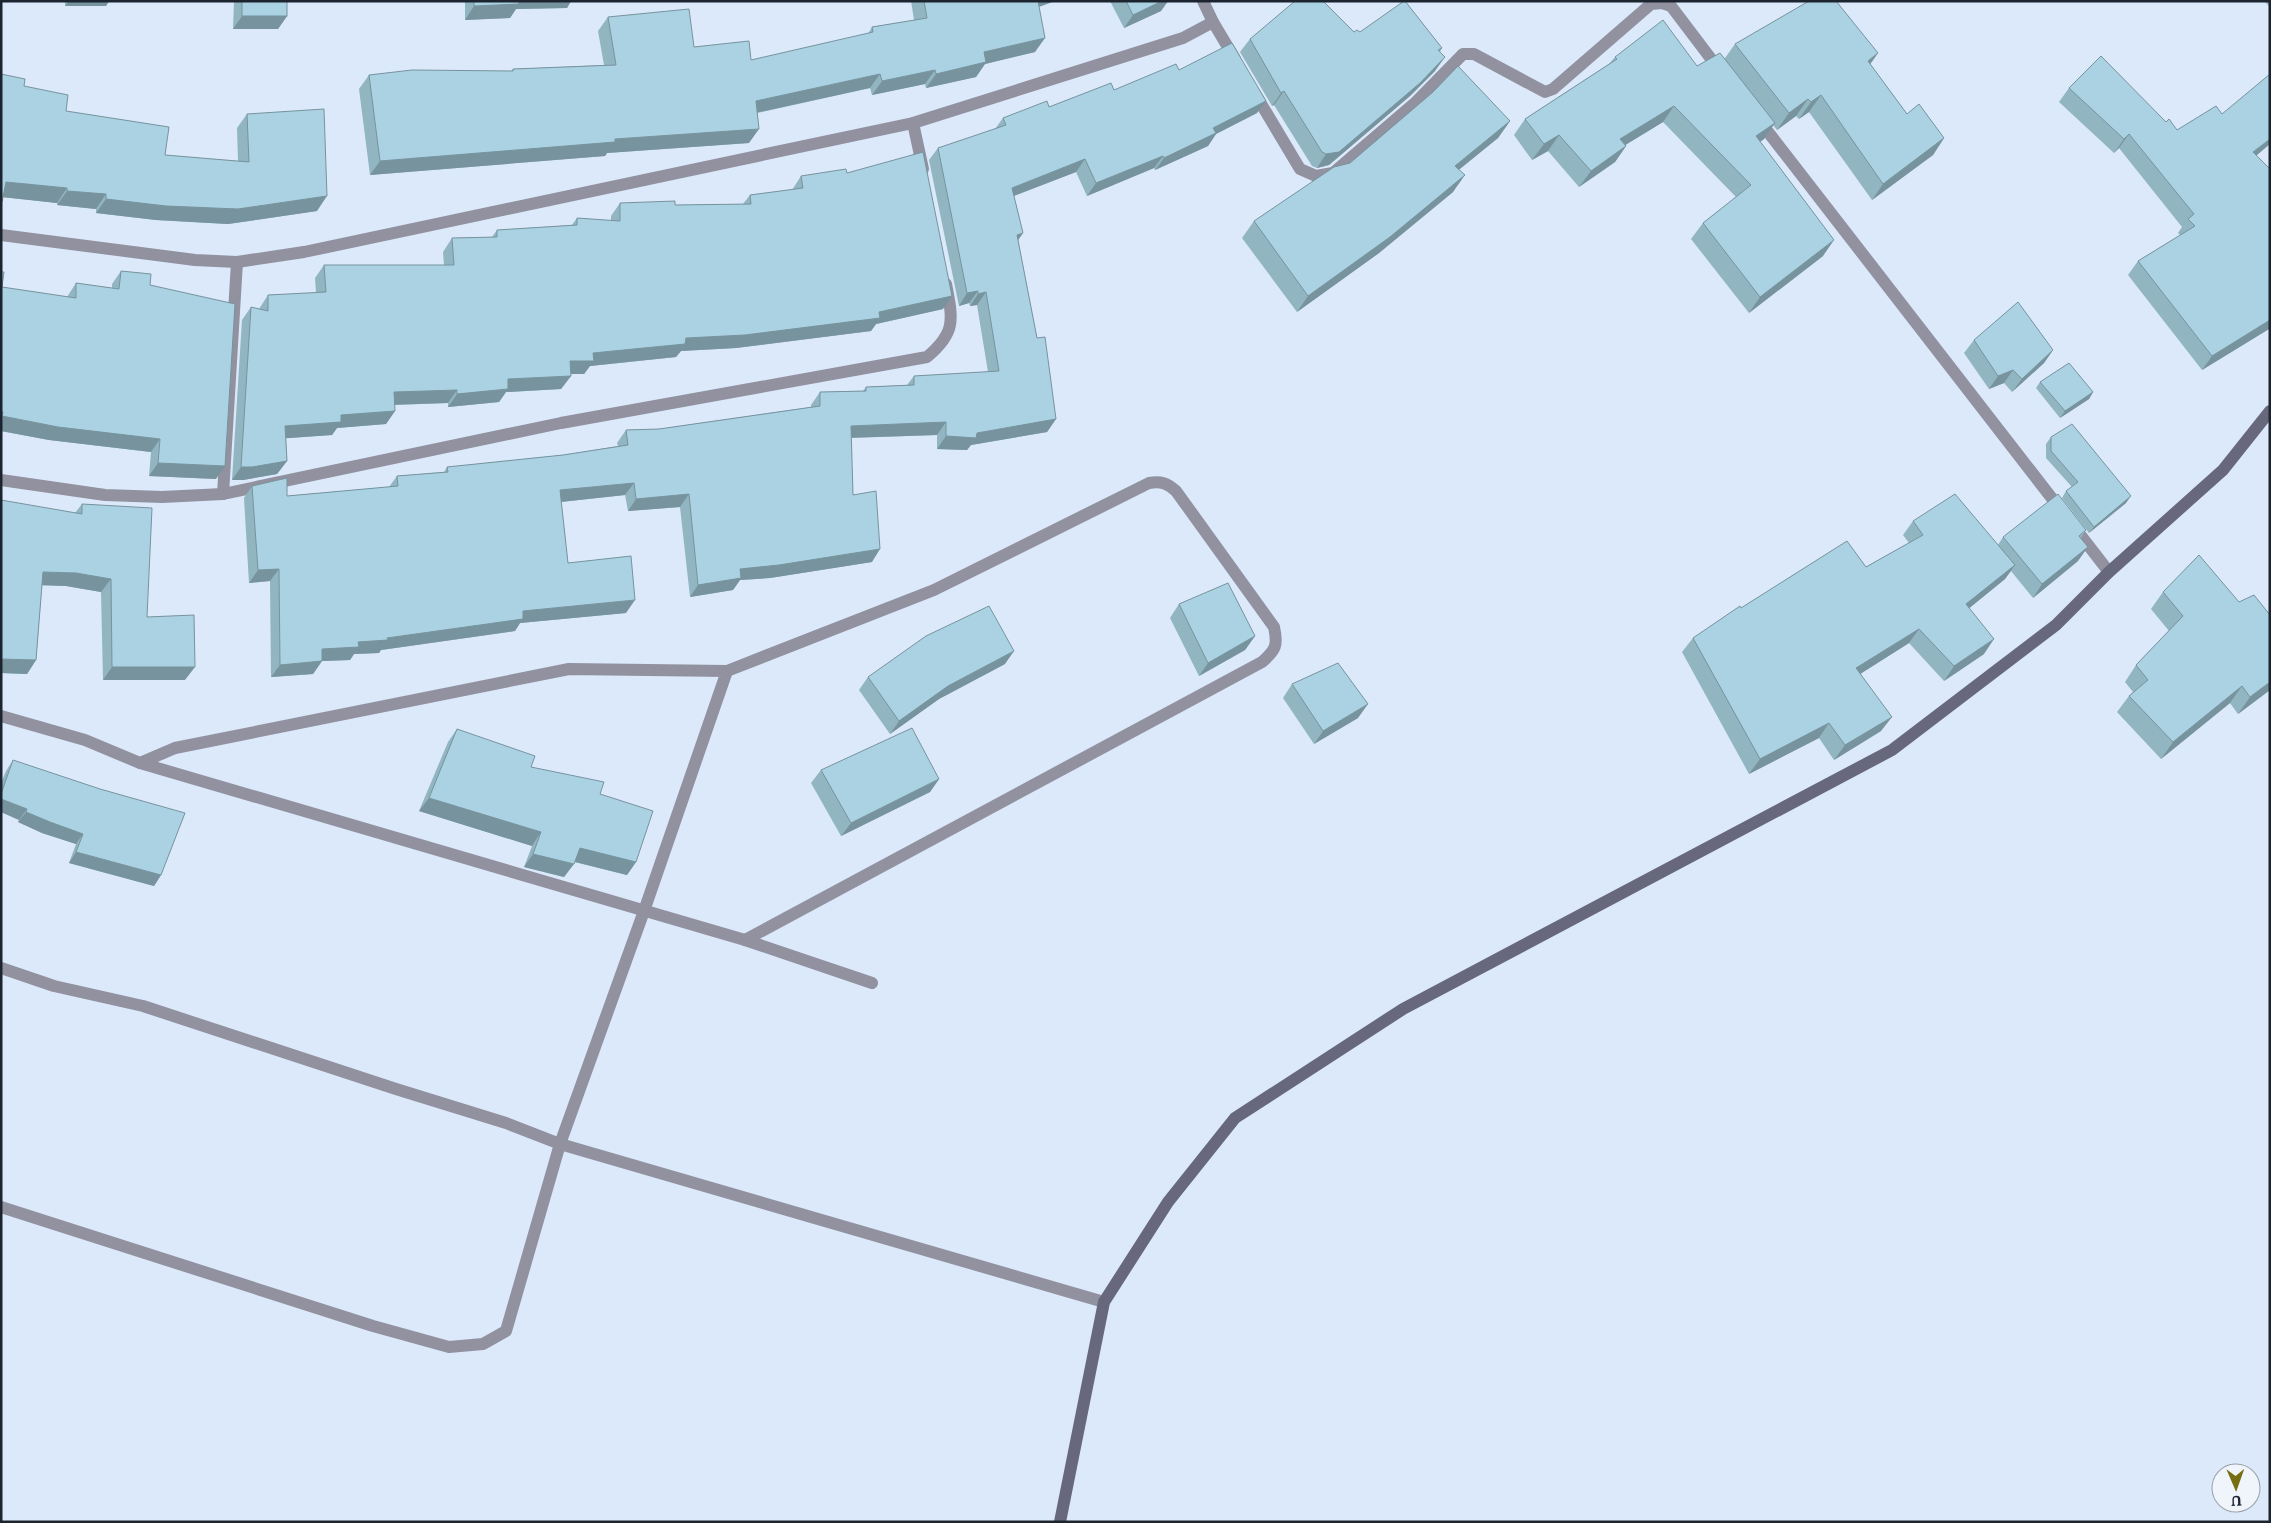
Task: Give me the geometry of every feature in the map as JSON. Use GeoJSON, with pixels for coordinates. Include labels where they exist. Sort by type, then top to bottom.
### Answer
{"type":"FeatureCollection","features":[{"type":"Feature","properties":{"kind":"street"},"geometry":{"type":"LineString","coordinates":[[1203,1],[1213,22],[1300,169],[1316,176],[1333,173],[1416,102],[1463,54],[1474,54],[1546,92],[1553,89],[1651,4],[1662,3],[1671,6],[1732,85]]}},
{"type":"Feature","properties":{"kind":"street"},"geometry":{"type":"LineString","coordinates":[[1,235],[195,260],[237,262],[304,252],[913,123],[1182,38],[1213,22]]}},
{"type":"Feature","properties":{"kind":"street"},"geometry":{"type":"LineString","coordinates":[[1750,109],[2109,572]]}},
{"type":"Feature","properties":{"kind":"street"},"geometry":{"type":"LineString","coordinates":[[913,123],[925,181]]}},
{"type":"Feature","properties":{"kind":"street"},"geometry":{"type":"LineString","coordinates":[[223,494],[237,262]]}},
{"type":"Feature","properties":{"kind":"street"},"geometry":{"type":"LineString","coordinates":[[1,480],[105,495],[162,497],[223,494],[561,423],[927,357],[944,343],[950,328],[951,308],[943,269]]}},
{"type":"Feature","properties":{"kind":"street"},"geometry":{"type":"LineString","coordinates":[[1060,1522],[1104,1302],[1168,1202],[1235,1118],[1403,1009],[1892,750],[2056,625],[2109,572],[2223,470],[2270,411]]}},
{"type":"Feature","properties":{"kind":"street"},"geometry":{"type":"LineString","coordinates":[[140,763],[175,748],[569,669],[727,671],[934,590],[1149,483],[1167,483],[1176,491],[1274,627],[1277,641],[1275,651],[1262,662],[745,940]]}},
{"type":"Feature","properties":{"kind":"street"},"geometry":{"type":"LineString","coordinates":[[1,1207],[373,1326],[449,1347],[483,1344],[506,1331],[560,1144],[644,911],[727,671]]}},
{"type":"Feature","properties":{"kind":"street"},"geometry":{"type":"LineString","coordinates":[[1,716],[84,740],[140,763],[745,940],[872,983]]}},
{"type":"Feature","properties":{"kind":"street"},"geometry":{"type":"LineString","coordinates":[[1,968],[54,986],[143,1006],[396,1090],[506,1123],[560,1144],[1104,1302]]}},
{"type":"Feature","properties":{"kind":"building"},"geometry":{"type":"Polygon","coordinates":[[[242,1],[287,1],[287,16],[242,16],[242,1]]]}},
{"type":"Feature","properties":{"kind":"building"},"geometry":{"type":"Polygon","coordinates":[[[474,1],[519,1],[519,4],[474,6],[474,1]]]}},
{"type":"Feature","properties":{"kind":"building"},"geometry":{"type":"Polygon","coordinates":[[[924,1],[1038,1],[1045,38],[984,52],[986,62],[936,74],[935,70],[882,81],[880,74],[756,101],[759,129],[615,139],[615,142],[380,161],[369,75],[412,70],[513,71],[513,69],[616,65],[608,17],[689,9],[694,47],[749,41],[751,60],[873,32],[872,27],[927,18],[924,1]]]}},
{"type":"Feature","properties":{"kind":"building"},"geometry":{"type":"Polygon","coordinates":[[[1126,1],[1162,1],[1133,15],[1126,1]]]}},
{"type":"Feature","properties":{"kind":"building"},"geometry":{"type":"Polygon","coordinates":[[[1295,1],[1323,1],[1354,32],[1357,30],[1360,32],[1405,1],[1442,48],[1438,50],[1445,57],[1420,83],[1339,152],[1326,154],[1322,152],[1284,91],[1281,93],[1250,39],[1295,1]]]}},
{"type":"Feature","properties":{"kind":"building"},"geometry":{"type":"Polygon","coordinates":[[[1809,1],[1836,1],[1878,53],[1868,61],[1907,114],[1919,104],[1944,138],[1883,184],[1821,95],[1811,102],[1808,99],[1789,113],[1735,44],[1809,1]]]}},
{"type":"Feature","properties":{"kind":"building"},"geometry":{"type":"Polygon","coordinates":[[[1663,20],[1697,66],[1720,53],[1775,123],[1756,136],[1834,240],[1760,297],[1703,223],[1751,185],[1674,106],[1620,139],[1626,146],[1591,171],[1559,135],[1544,144],[1525,119],[1617,59],[1615,57],[1663,20]]]}},
{"type":"Feature","properties":{"kind":"building"},"geometry":{"type":"Polygon","coordinates":[[[1232,43],[1266,101],[1213,128],[1216,133],[1164,158],[1163,156],[1096,183],[1085,159],[1012,188],[1023,233],[1017,235],[1037,338],[1045,337],[1056,419],[977,433],[976,438],[946,436],[946,422],[851,426],[853,495],[876,491],[880,549],[779,565],[740,569],[741,578],[698,585],[689,494],[636,499],[634,483],[560,490],[568,563],[631,556],[635,600],[523,611],[523,619],[387,638],[388,640],[358,642],[359,647],[322,649],[322,661],[280,665],[279,569],[258,570],[252,486],[287,478],[287,496],[398,486],[397,476],[448,472],[447,467],[563,455],[628,445],[626,430],[659,429],[820,406],[820,392],[866,391],[866,387],[914,385],[914,376],[999,371],[986,292],[978,294],[978,291],[967,293],[938,148],[1006,125],[1003,118],[1047,101],[1049,107],[1111,83],[1114,90],[1176,64],[1179,70],[1232,43]]]}},
{"type":"Feature","properties":{"kind":"building"},"geometry":{"type":"Polygon","coordinates":[[[2101,56],[2166,122],[2169,119],[2177,130],[2216,106],[2222,114],[2270,74],[2270,139],[2253,152],[2270,169],[2270,320],[2212,356],[2138,261],[2195,226],[2188,219],[2194,214],[2129,134],[2124,139],[2069,88],[2101,56]]]}},
{"type":"Feature","properties":{"kind":"building"},"geometry":{"type":"Polygon","coordinates":[[[1458,66],[1510,121],[1455,166],[1465,175],[1390,237],[1308,296],[1254,221],[1334,167],[1350,163],[1433,92],[1458,66]]]}},
{"type":"Feature","properties":{"kind":"building"},"geometry":{"type":"Polygon","coordinates":[[[1,74],[25,79],[24,86],[68,95],[66,111],[169,127],[165,155],[249,162],[247,114],[324,109],[327,196],[238,209],[166,206],[106,199],[106,194],[67,191],[67,188],[6,182],[1,202],[1,74]]]}},
{"type":"Feature","properties":{"kind":"building"},"geometry":{"type":"Polygon","coordinates":[[[923,152],[952,296],[879,312],[880,318],[745,335],[686,338],[685,344],[593,353],[594,361],[570,361],[571,376],[508,379],[508,389],[457,394],[457,390],[394,392],[395,411],[341,415],[341,422],[285,426],[287,461],[241,467],[251,307],[268,311],[268,295],[326,292],[324,265],[454,265],[452,238],[497,237],[497,230],[577,225],[577,218],[620,221],[620,203],[675,201],[675,205],[751,204],[750,195],[803,188],[801,176],[846,169],[847,173],[923,152]]]}},
{"type":"Feature","properties":{"kind":"building"},"geometry":{"type":"Polygon","coordinates":[[[121,271],[151,274],[150,285],[235,304],[225,466],[158,463],[160,439],[58,427],[2,416],[1,272],[4,272],[2,287],[76,298],[76,283],[119,289],[121,271]]]}},
{"type":"Feature","properties":{"kind":"building"},"geometry":{"type":"Polygon","coordinates":[[[2018,302],[2053,350],[2022,379],[2013,370],[1998,376],[1974,340],[2018,302]]]}},
{"type":"Feature","properties":{"kind":"building"},"geometry":{"type":"Polygon","coordinates":[[[2069,363],[2093,392],[2065,411],[2040,382],[2069,363]]]}},
{"type":"Feature","properties":{"kind":"building"},"geometry":{"type":"Polygon","coordinates":[[[2072,424],[2131,496],[2094,527],[2066,491],[2078,482],[2051,451],[2051,437],[2072,424]]]}},
{"type":"Feature","properties":{"kind":"building"},"geometry":{"type":"Polygon","coordinates":[[[1955,494],[2015,565],[1966,604],[1994,639],[1954,666],[1919,629],[1856,668],[1892,717],[1845,745],[1829,723],[1760,759],[1693,638],[1740,606],[1741,608],[1847,541],[1866,567],[1923,535],[1913,521],[1955,494]]]}},
{"type":"Feature","properties":{"kind":"building"},"geometry":{"type":"Polygon","coordinates":[[[2058,494],[2086,530],[2079,536],[2088,547],[2042,584],[2003,537],[2058,494]]]}},
{"type":"Feature","properties":{"kind":"building"},"geometry":{"type":"Polygon","coordinates":[[[1,500],[82,514],[82,504],[152,508],[147,617],[194,615],[195,667],[112,667],[111,579],[76,573],[43,572],[36,660],[1,659],[1,500]]]}},
{"type":"Feature","properties":{"kind":"building"},"geometry":{"type":"Polygon","coordinates":[[[2199,555],[2239,602],[2254,595],[2270,615],[2270,682],[2250,697],[2242,686],[2173,742],[2129,696],[2148,680],[2136,665],[2183,616],[2163,592],[2199,555]]]}},
{"type":"Feature","properties":{"kind":"building"},"geometry":{"type":"Polygon","coordinates":[[[1228,583],[1255,636],[1208,663],[1179,604],[1228,583]]]}},
{"type":"Feature","properties":{"kind":"building"},"geometry":{"type":"Polygon","coordinates":[[[989,606],[1014,651],[948,686],[899,721],[868,677],[926,636],[989,606]]]}},
{"type":"Feature","properties":{"kind":"building"},"geometry":{"type":"Polygon","coordinates":[[[1338,663],[1368,704],[1323,731],[1292,684],[1338,663]]]}},
{"type":"Feature","properties":{"kind":"building"},"geometry":{"type":"Polygon","coordinates":[[[912,728],[939,779],[851,823],[821,770],[912,728]]]}},
{"type":"Feature","properties":{"kind":"building"},"geometry":{"type":"Polygon","coordinates":[[[457,729],[535,756],[531,767],[604,782],[600,794],[653,811],[636,862],[580,848],[574,864],[533,854],[541,832],[429,798],[457,729]]]}},
{"type":"Feature","properties":{"kind":"building"},"geometry":{"type":"Polygon","coordinates":[[[13,760],[100,789],[185,813],[161,875],[76,852],[83,834],[26,812],[27,809],[1,799],[13,760]]]}}]}
